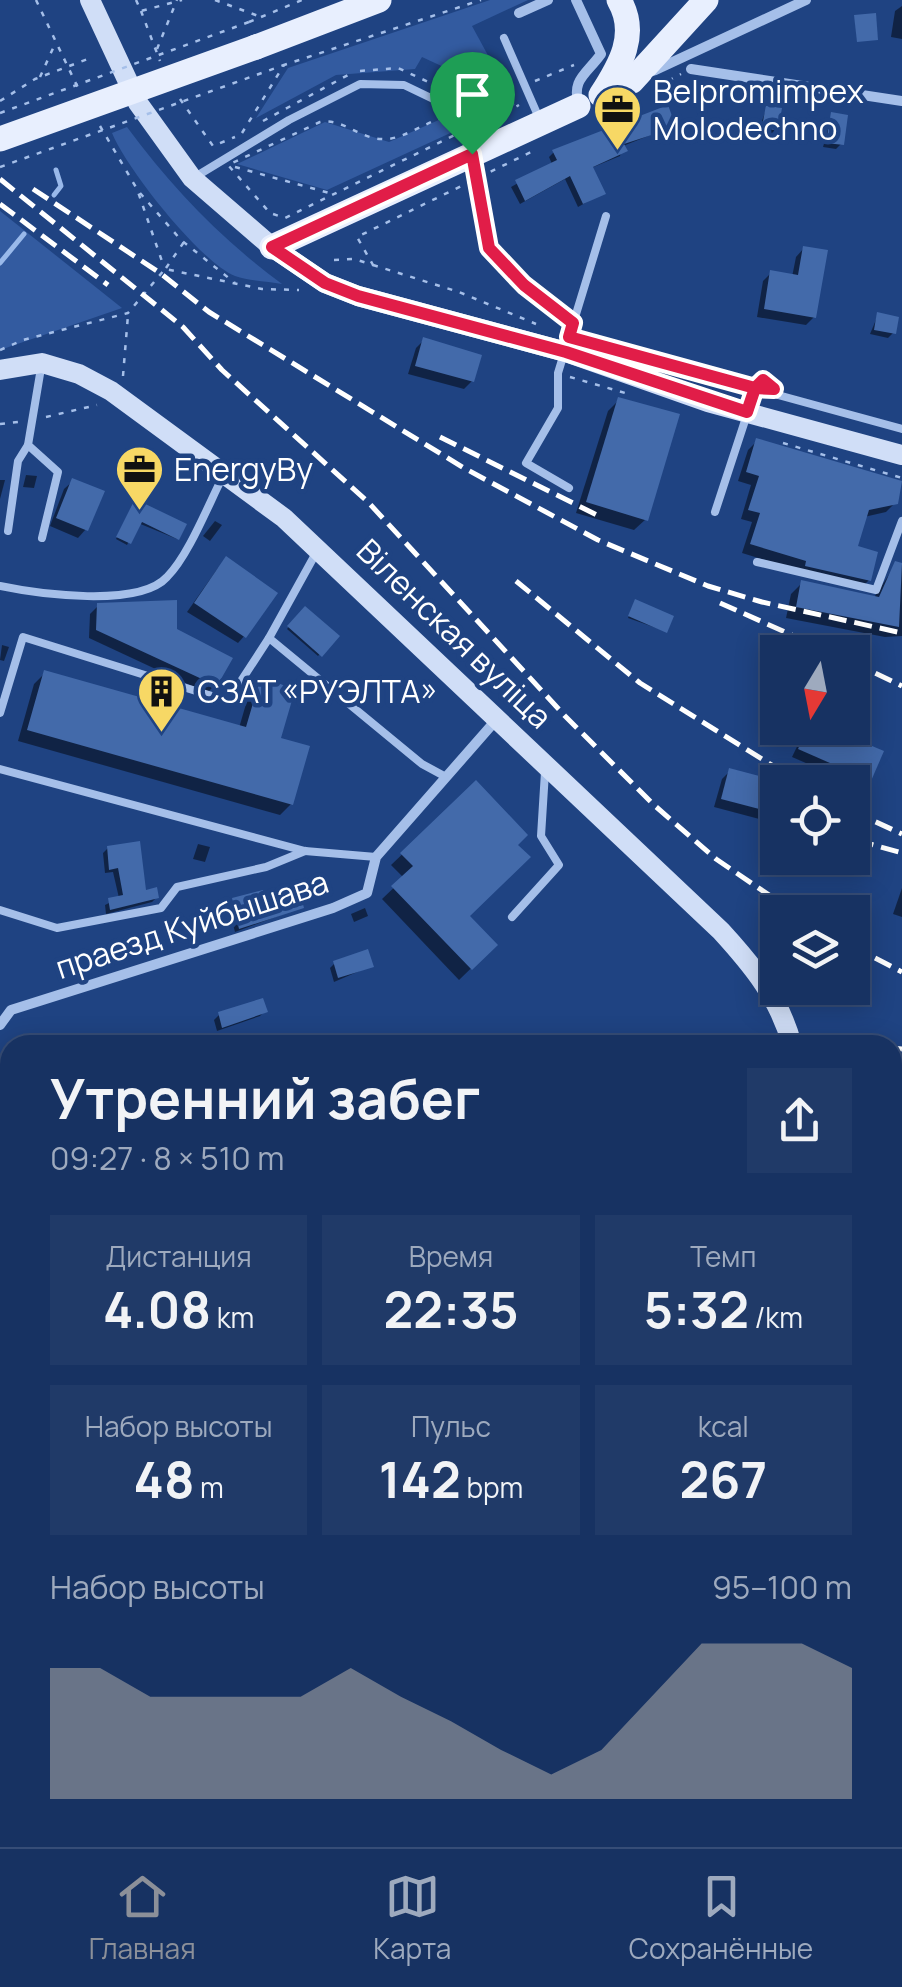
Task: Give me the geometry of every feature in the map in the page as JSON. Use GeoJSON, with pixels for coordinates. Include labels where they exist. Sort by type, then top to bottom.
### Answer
{"type":"FeatureCollection","features":[{"type":"Feature","properties":{"kind":"main road"},"geometry":{"type":"LineString","coordinates":[[90,0],[138,103],[192,178],[272,247],[343,291],[567,344],[744,421],[902,455]]}},
{"type":"Feature","properties":{"kind":"main road"},"geometry":{"type":"LineString","coordinates":[[0,139],[253,34],[378,0]]}},
{"type":"Feature","properties":{"kind":"main road"},"geometry":{"type":"LineString","coordinates":[[272,247],[474,167],[500,128],[542,134],[590,101],[626,52],[627,21],[619,0]]}},
{"type":"Feature","properties":{"kind":"main road"},"geometry":{"type":"LineString","coordinates":[[637,88],[706,0]]}},
{"type":"Feature","properties":{"kind":"main road","name":"Віленская вуліца"},"geometry":{"type":"LineString","coordinates":[[0,370],[42,364],[79,374],[111,392],[284,518],[498,718],[753,966],[779,1006],[789,1035]]}},
{"type":"Feature","properties":{"kind":"street"},"geometry":{"type":"LineString","coordinates":[[519,13],[548,0]]}},
{"type":"Feature","properties":{"kind":"street"},"geometry":{"type":"LineString","coordinates":[[576,0],[601,54],[574,85],[590,101],[637,88],[806,0]]}},
{"type":"Feature","properties":{"kind":"street"},"geometry":{"type":"LineString","coordinates":[[691,69],[902,101]]}},
{"type":"Feature","properties":{"kind":"street","name":"праезд Куйбышава"},"geometry":{"type":"LineString","coordinates":[[0,1025],[11,1010],[333,908],[367,893],[376,857],[498,718]]}},
{"type":"Feature","properties":{"kind":"lane"},"geometry":{"type":"LineString","coordinates":[[504,38],[542,134]]}},
{"type":"Feature","properties":{"kind":"lane"},"geometry":{"type":"LineString","coordinates":[[192,178],[289,120],[360,84],[404,84],[500,128]]}},
{"type":"Feature","properties":{"kind":"lane"},"geometry":{"type":"LineString","coordinates":[[569,488],[526,463],[558,408],[558,373],[606,216]]}},
{"type":"Feature","properties":{"kind":"lane"},"geometry":{"type":"LineString","coordinates":[[8,530],[18,461],[28,445],[42,364]]}},
{"type":"Feature","properties":{"kind":"lane"},"geometry":{"type":"LineString","coordinates":[[714,512],[755,388],[763,380],[773,385],[778,396],[902,429]]}},
{"type":"Feature","properties":{"kind":"lane"},"geometry":{"type":"LineString","coordinates":[[28,445],[58,472],[42,538]]}},
{"type":"Feature","properties":{"kind":"lane"},"geometry":{"type":"LineString","coordinates":[[0,586],[38,594],[128,594],[166,579],[224,474]]}},
{"type":"Feature","properties":{"kind":"lane"},"geometry":{"type":"LineString","coordinates":[[757,562],[876,590],[902,522]]}},
{"type":"Feature","properties":{"kind":"lane"},"geometry":{"type":"LineString","coordinates":[[0,713],[23,637],[228,701],[270,638],[318,549]]}},
{"type":"Feature","properties":{"kind":"lane"},"geometry":{"type":"LineString","coordinates":[[270,638],[422,764],[446,777]]}},
{"type":"Feature","properties":{"kind":"lane"},"geometry":{"type":"LineString","coordinates":[[512,917],[559,865],[541,836],[546,768]]}},
{"type":"Feature","properties":{"kind":"lane"},"geometry":{"type":"LineString","coordinates":[[0,769],[305,851],[376,857]]}},
{"type":"Feature","properties":{"kind":"lane"},"geometry":{"type":"LineString","coordinates":[[0,910],[57,928],[126,915],[161,908],[177,888],[266,867],[305,851]]}},
{"type":"Feature","properties":{"kind":"path"},"geometry":{"type":"LineString","coordinates":[[37,0],[83,97]]}},
{"type":"Feature","properties":{"kind":"path"},"geometry":{"type":"LineString","coordinates":[[136,0],[140,11],[178,0]]}},
{"type":"Feature","properties":{"kind":"path"},"geometry":{"type":"LineString","coordinates":[[155,51],[178,0]]}},
{"type":"Feature","properties":{"kind":"path"},"geometry":{"type":"LineString","coordinates":[[214,0],[262,18]]}},
{"type":"Feature","properties":{"kind":"path"},"geometry":{"type":"LineString","coordinates":[[0,113],[253,34],[262,18],[302,0]]}},
{"type":"Feature","properties":{"kind":"path"},"geometry":{"type":"LineString","coordinates":[[0,167],[481,0]]}},
{"type":"Feature","properties":{"kind":"path"},"geometry":{"type":"LineString","coordinates":[[39,78],[55,44]]}},
{"type":"Feature","properties":{"kind":"path"},"geometry":{"type":"LineString","coordinates":[[0,101],[39,78],[93,56]]}},
{"type":"Feature","properties":{"kind":"path"},"geometry":{"type":"LineString","coordinates":[[248,124],[284,66]]}},
{"type":"Feature","properties":{"kind":"path"},"geometry":{"type":"LineString","coordinates":[[637,88],[691,69]]}},
{"type":"Feature","properties":{"kind":"path"},"geometry":{"type":"LineString","coordinates":[[500,128],[522,104]]}},
{"type":"Feature","properties":{"kind":"path"},"geometry":{"type":"LineString","coordinates":[[297,132],[329,120],[365,136],[389,140],[441,118],[459,122],[463,131],[333,194],[280,218],[251,194],[228,165],[333,194]]}},
{"type":"Feature","properties":{"kind":"path"},"geometry":{"type":"LineString","coordinates":[[100,126],[138,190],[184,242],[236,284]]}},
{"type":"Feature","properties":{"kind":"path"},"geometry":{"type":"LineString","coordinates":[[373,266],[357,237],[474,167],[542,134]]}},
{"type":"Feature","properties":{"kind":"path"},"geometry":{"type":"LineString","coordinates":[[474,167],[489,248],[524,285],[573,323]]}},
{"type":"Feature","properties":{"kind":"path"},"geometry":{"type":"LineString","coordinates":[[138,190],[165,269]]}},
{"type":"Feature","properties":{"kind":"path"},"geometry":{"type":"LineString","coordinates":[[0,350],[22,340],[128,313],[184,242]]}},
{"type":"Feature","properties":{"kind":"path"},"geometry":{"type":"LineString","coordinates":[[334,260],[354,258],[459,292],[567,344]]}},
{"type":"Feature","properties":{"kind":"path"},"geometry":{"type":"LineString","coordinates":[[165,269],[236,284],[300,290]]}},
{"type":"Feature","properties":{"kind":"path"},"geometry":{"type":"LineString","coordinates":[[626,353],[755,388]]}},
{"type":"Feature","properties":{"kind":"path"},"geometry":{"type":"LineString","coordinates":[[0,424],[101,404]]}},
{"type":"Feature","properties":{"kind":"path"},"geometry":{"type":"LineString","coordinates":[[744,421],[902,478]]}},
{"type":"Feature","properties":{"kind":"shaded area"},"geometry":{"type":"Polygon","coordinates":[[[490,0],[528,0],[472,26],[515,105],[500,110],[482,103],[489,88],[422,57],[415,69],[336,75],[256,118],[288,68],[490,0]]]}},
{"type":"Feature","properties":{"kind":"shaded area"},"geometry":{"type":"Polygon","coordinates":[[[441,119],[458,123],[459,129],[327,190],[237,164],[325,122],[389,142],[441,119]]]}},
{"type":"Feature","properties":{"kind":"shaded area"},"geometry":{"type":"Polygon","coordinates":[[[127,127],[198,212],[282,284],[235,276],[184,234],[120,149],[112,133],[127,127]]]}},
{"type":"Feature","properties":{"kind":"shaded area"},"geometry":{"type":"Polygon","coordinates":[[[0,211],[122,308],[0,350],[0,211]]]}},
{"type":"Feature","properties":{"kind":"building"},"geometry":{"type":"Polygon","coordinates":[[[876,13],[878,40],[857,42],[854,15],[876,13]]]}},
{"type":"Feature","properties":{"kind":"building"},"geometry":{"type":"Polygon","coordinates":[[[668,105],[676,127],[624,144],[628,151],[593,167],[606,194],[583,204],[570,176],[525,201],[515,180],[557,160],[552,150],[668,105]]]}},
{"type":"Feature","properties":{"kind":"building"},"geometry":{"type":"Polygon","coordinates":[[[766,105],[782,108],[778,131],[762,127],[766,105]]]}},
{"type":"Feature","properties":{"kind":"building"},"geometry":{"type":"Polygon","coordinates":[[[831,112],[848,115],[844,145],[826,143],[831,112]]]}},
{"type":"Feature","properties":{"kind":"building"},"geometry":{"type":"Polygon","coordinates":[[[803,246],[828,250],[816,318],[764,309],[770,270],[798,275],[803,246]]]}},
{"type":"Feature","properties":{"kind":"building"},"geometry":{"type":"Polygon","coordinates":[[[877,312],[899,317],[896,334],[874,330],[877,312]]]}},
{"type":"Feature","properties":{"kind":"building"},"geometry":{"type":"Polygon","coordinates":[[[423,337],[482,355],[474,382],[415,366],[423,337]]]}},
{"type":"Feature","properties":{"kind":"building"},"geometry":{"type":"Polygon","coordinates":[[[618,397],[680,414],[648,521],[586,502],[618,397]]]}},
{"type":"Feature","properties":{"kind":"building"},"geometry":{"type":"Polygon","coordinates":[[[756,438],[902,481],[898,504],[869,510],[858,546],[878,552],[871,581],[805,566],[806,561],[750,544],[760,513],[748,510],[759,476],[746,472],[756,438]]]}},
{"type":"Feature","properties":{"kind":"building"},"geometry":{"type":"Polygon","coordinates":[[[72,478],[105,491],[88,531],[56,518],[72,478]]]}},
{"type":"Feature","properties":{"kind":"building"},"geometry":{"type":"Polygon","coordinates":[[[135,499],[187,524],[179,540],[142,522],[131,544],[116,537],[135,499]]]}},
{"type":"Feature","properties":{"kind":"building"},"geometry":{"type":"Polygon","coordinates":[[[226,556],[278,593],[246,638],[194,603],[226,556]]]}},
{"type":"Feature","properties":{"kind":"building"},"geometry":{"type":"Polygon","coordinates":[[[895,561],[902,563],[899,627],[796,607],[801,580],[879,597],[895,561]]]}},
{"type":"Feature","properties":{"kind":"building"},"geometry":{"type":"Polygon","coordinates":[[[635,599],[674,616],[667,633],[628,616],[635,599]]]}},
{"type":"Feature","properties":{"kind":"building"},"geometry":{"type":"Polygon","coordinates":[[[177,600],[177,629],[233,658],[217,686],[96,630],[97,603],[177,600]]]}},
{"type":"Feature","properties":{"kind":"building"},"geometry":{"type":"Polygon","coordinates":[[[305,606],[340,636],[322,657],[287,626],[305,606]]]}},
{"type":"Feature","properties":{"kind":"building","name":"СЗАТ «РУЭЛТА»"},"geometry":{"type":"Polygon","coordinates":[[[44,670],[246,727],[261,676],[295,690],[281,738],[310,746],[293,805],[27,730],[44,670]]]}},
{"type":"Feature","properties":{"kind":"building"},"geometry":{"type":"Polygon","coordinates":[[[800,745],[870,745],[884,751],[871,781],[870,765],[834,765],[798,749],[800,745]]]}},
{"type":"Feature","properties":{"kind":"building"},"geometry":{"type":"Polygon","coordinates":[[[729,768],[760,776],[760,809],[721,799],[729,768]]]}},
{"type":"Feature","properties":{"kind":"building"},"geometry":{"type":"Polygon","coordinates":[[[476,780],[528,835],[518,845],[531,857],[470,916],[498,945],[472,970],[391,886],[413,866],[400,853],[476,780]]]}},
{"type":"Feature","properties":{"kind":"building"},"geometry":{"type":"Polygon","coordinates":[[[140,841],[146,890],[157,887],[159,898],[110,910],[108,898],[123,895],[118,868],[109,870],[107,846],[140,841]]]}},
{"type":"Feature","properties":{"kind":"building"},"geometry":{"type":"Polygon","coordinates":[[[263,890],[266,902],[300,893],[304,908],[239,929],[232,898],[263,890]]]}},
{"type":"Feature","properties":{"kind":"building"},"geometry":{"type":"Polygon","coordinates":[[[368,949],[374,967],[338,978],[333,961],[368,949]]]}},
{"type":"Feature","properties":{"kind":"building"},"geometry":{"type":"Polygon","coordinates":[[[263,998],[268,1012],[222,1028],[218,1012],[263,998]]]}},
{"type":"Feature","properties":{"kind":"waterway"},"geometry":{"type":"LineString","coordinates":[[54,195],[61,186],[56,170]]}},
{"type":"Feature","properties":{"kind":"waterway"},"geometry":{"type":"LineString","coordinates":[[0,263],[24,234]]}},
{"type":"Feature","properties":{"kind":"railway"},"geometry":{"type":"LineString","coordinates":[[0,179],[183,327],[222,370],[368,502],[565,716],[654,805],[716,859],[769,895]]}},
{"type":"Feature","properties":{"kind":"railway"},"geometry":{"type":"LineString","coordinates":[[33,189],[160,273],[209,312],[464,468],[598,540],[708,586],[902,633]]}},
{"type":"Feature","properties":{"kind":"railway"},"geometry":{"type":"LineString","coordinates":[[0,204],[108,285]]}},
{"type":"Feature","properties":{"kind":"railway"},"geometry":{"type":"LineString","coordinates":[[440,437],[599,516]]}},
{"type":"Feature","properties":{"kind":"railway"},"geometry":{"type":"LineString","coordinates":[[516,581],[640,683],[772,765]]}},
{"type":"Feature","properties":{"kind":"railway"},"geometry":{"type":"LineString","coordinates":[[720,603],[792,635]]}},
{"type":"Feature","properties":{"kind":"railway"},"geometry":{"type":"LineString","coordinates":[[870,671],[902,686]]}},
{"type":"Feature","properties":{"kind":"railway"},"geometry":{"type":"LineString","coordinates":[[870,819],[902,834]]}},
{"type":"Feature","properties":{"kind":"railway"},"geometry":{"type":"LineString","coordinates":[[870,844],[902,853]]}},
{"type":"Feature","properties":{"kind":"railway"},"geometry":{"type":"LineString","coordinates":[[870,955],[902,972]]}},
{"type":"Feature","properties":{"kind":"place","name":"Belpromimpex Molodechno"},"geometry":{"type":"Point","coordinates":[618,152]}},
{"type":"Feature","properties":{"kind":"place","name":"EnergyBy"},"geometry":{"type":"Point","coordinates":[139,512]}},
{"type":"Feature","properties":{"kind":"place","name":"СЗАТ «РУЭЛТА»"},"geometry":{"type":"Point","coordinates":[162,734]}},
{"type":"Feature","properties":{"kind":"route"},"geometry":{"type":"LineString","coordinates":[[472,154],[272,247],[343,291],[566,352],[708,402],[747,412],[755,388],[774,389],[763,380],[755,388],[569,337],[573,323],[524,285],[489,248],[472,154]]}}]}
